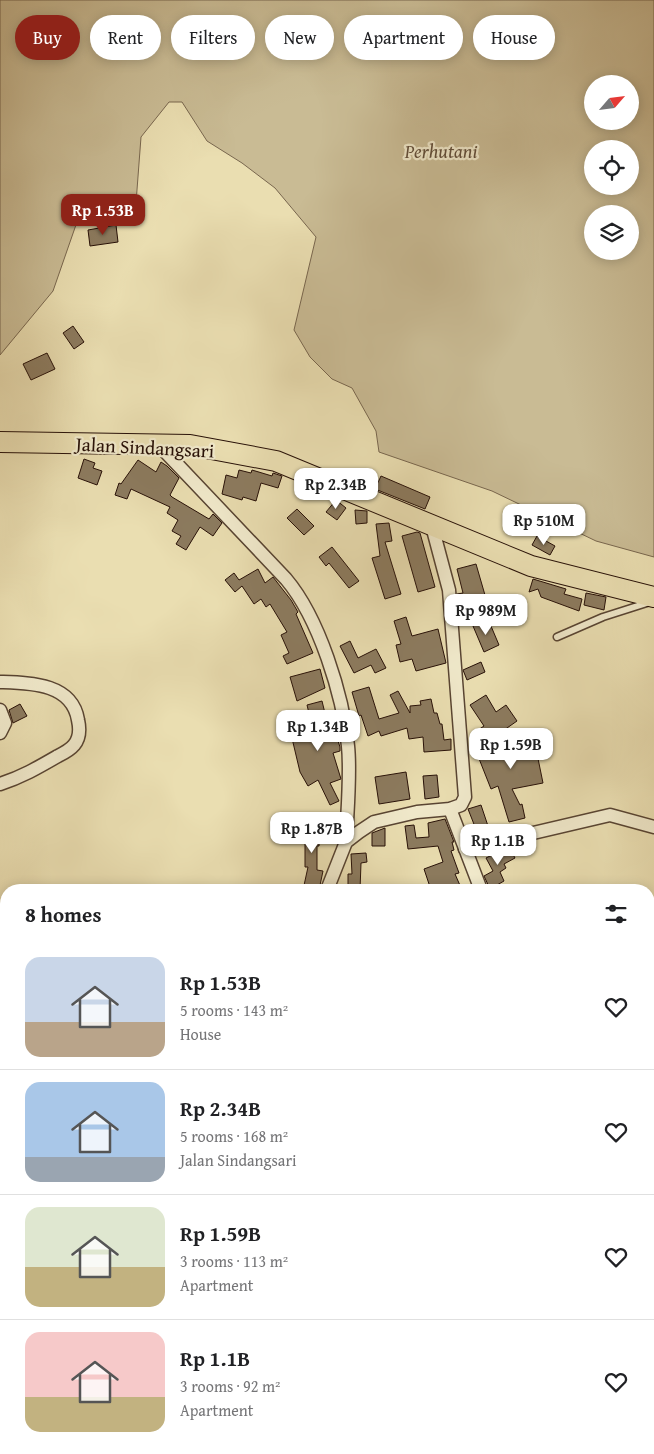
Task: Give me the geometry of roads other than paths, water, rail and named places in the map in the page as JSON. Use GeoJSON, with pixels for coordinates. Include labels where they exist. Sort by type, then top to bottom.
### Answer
{"type":"FeatureCollection","features":[{"type":"Feature","properties":{"kind":"main road","name":"Jalan Sindangsari"},"geometry":{"type":"LineString","coordinates":[[0,442],[190,445],[276,461],[531,566],[654,599]]}},
{"type":"Feature","properties":{"kind":"street"},"geometry":{"type":"LineString","coordinates":[[157,443],[286,579],[298,593],[309,613],[337,694],[348,747],[346,842],[329,884]]}},
{"type":"Feature","properties":{"kind":"street"},"geometry":{"type":"LineString","coordinates":[[346,842],[374,822],[417,812],[450,809],[461,805],[465,797],[449,590],[432,526]]}},
{"type":"Feature","properties":{"kind":"street"},"geometry":{"type":"LineString","coordinates":[[0,682],[42,684],[61,694],[74,707],[79,733],[78,740],[70,750],[36,770],[0,784]]}},
{"type":"Feature","properties":{"kind":"street"},"geometry":{"type":"LineString","coordinates":[[0,710],[5,724],[0,733]]}},
{"type":"Feature","properties":{"kind":"street"},"geometry":{"type":"LineString","coordinates":[[450,809],[479,884]]}},
{"type":"Feature","properties":{"kind":"street"},"geometry":{"type":"LineString","coordinates":[[466,849],[610,815],[654,827]]}},
{"type":"Feature","properties":{"kind":"lane"},"geometry":{"type":"LineString","coordinates":[[557,637],[654,599]]}},
{"type":"Feature","properties":{"kind":"park label","name":"Perhutani"},"geometry":{"type":"Point","coordinates":[441,151]}}]}
